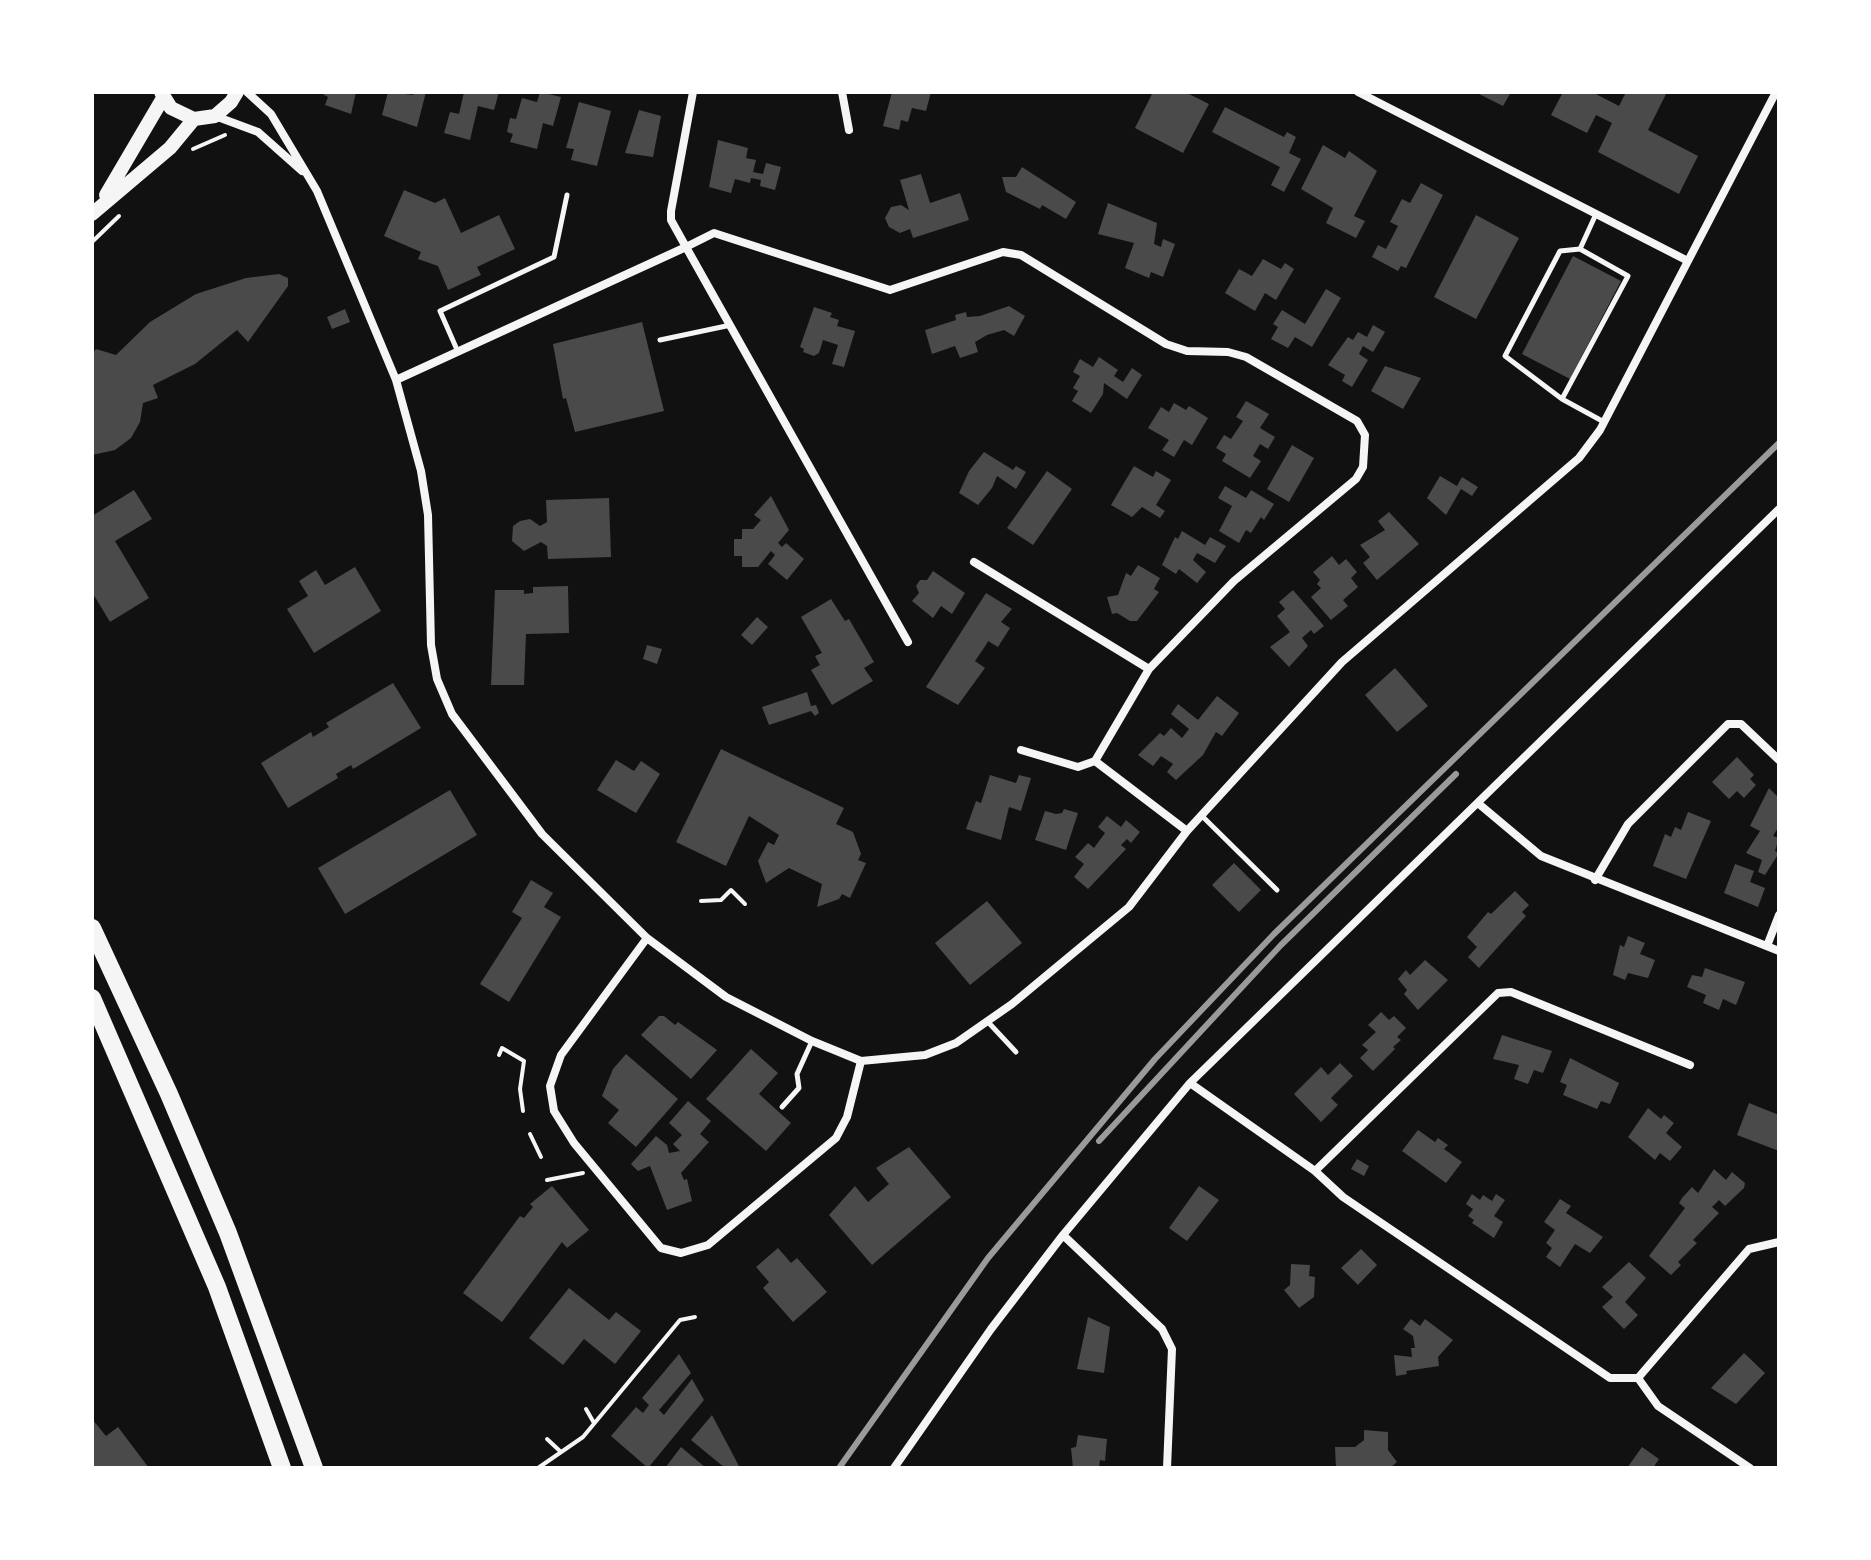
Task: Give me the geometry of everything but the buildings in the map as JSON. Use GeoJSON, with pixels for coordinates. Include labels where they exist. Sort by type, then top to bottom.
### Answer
{"type":"FeatureCollection","features":[{"type":"Feature","properties":{"kind":"highway"},"geometry":{"type":"LineString","coordinates":[[92,928],[223,1219],[314,1468]]}},
{"type":"Feature","properties":{"kind":"highway"},"geometry":{"type":"LineString","coordinates":[[92,998],[217,1287],[282,1468]]}},
{"type":"Feature","properties":{"kind":"main road"},"geometry":{"type":"LineString","coordinates":[[95,211],[162,95],[181,116],[194,119],[215,116],[237,92]]}},
{"type":"Feature","properties":{"kind":"main road"},"geometry":{"type":"LineString","coordinates":[[95,211],[170,148],[194,119]]}},
{"type":"Feature","properties":{"kind":"street"},"geometry":{"type":"LineString","coordinates":[[247,92],[271,114],[308,177],[396,380],[421,471],[428,515],[431,645],[437,679],[452,714],[542,834],[647,938],[726,997],[812,1041],[861,1061],[925,1055],[956,1043],[988,1022],[1129,907],[1187,831],[1342,662],[1579,458],[1604,422],[1776,92]]}},
{"type":"Feature","properties":{"kind":"street"},"geometry":{"type":"LineString","coordinates":[[693,92],[671,220],[908,642]]}},
{"type":"Feature","properties":{"kind":"street"},"geometry":{"type":"LineString","coordinates":[[842,92],[849,130]]}},
{"type":"Feature","properties":{"kind":"street"},"geometry":{"type":"LineString","coordinates":[[1358,92],[1686,260]]}},
{"type":"Feature","properties":{"kind":"street"},"geometry":{"type":"LineString","coordinates":[[215,116],[258,132],[308,177]]}},
{"type":"Feature","properties":{"kind":"street"},"geometry":{"type":"LineString","coordinates":[[396,380],[714,233],[890,290],[1003,252],[1021,255],[1166,344],[1187,351],[1228,352],[1246,357],[1357,421],[1365,435],[1367,451],[1356,479],[1234,581],[1149,669],[1095,761],[1078,767],[1021,750]]}},
{"type":"Feature","properties":{"kind":"street"},"geometry":{"type":"LineString","coordinates":[[894,1468],[991,1329],[1063,1235],[1190,1083],[1245,1026],[1479,804],[1779,509]]}},
{"type":"Feature","properties":{"kind":"street"},"geometry":{"type":"LineString","coordinates":[[974,562],[1149,669]]}},
{"type":"Feature","properties":{"kind":"street"},"geometry":{"type":"LineString","coordinates":[[1595,880],[1628,824],[1728,724],[1741,724],[1779,760]]}},
{"type":"Feature","properties":{"kind":"street"},"geometry":{"type":"LineString","coordinates":[[1095,761],[1187,831]]}},
{"type":"Feature","properties":{"kind":"street"},"geometry":{"type":"LineString","coordinates":[[1479,804],[1541,856],[1779,951]]}},
{"type":"Feature","properties":{"kind":"street"},"geometry":{"type":"LineString","coordinates":[[1767,946],[1779,915]]}},
{"type":"Feature","properties":{"kind":"street"},"geometry":{"type":"LineString","coordinates":[[647,938],[561,1055],[550,1086],[554,1111],[574,1143],[661,1248],[681,1253],[708,1245],[836,1138],[847,1117],[861,1061]]}},
{"type":"Feature","properties":{"kind":"street"},"geometry":{"type":"LineString","coordinates":[[1315,1171],[1498,993],[1511,992],[1690,1065]]}},
{"type":"Feature","properties":{"kind":"street"},"geometry":{"type":"LineString","coordinates":[[1190,1083],[1315,1171],[1343,1197],[1610,1378],[1638,1378],[1749,1249],[1779,1242]]}},
{"type":"Feature","properties":{"kind":"street"},"geometry":{"type":"LineString","coordinates":[[1063,1235],[1162,1329],[1172,1349],[1167,1468]]}},
{"type":"Feature","properties":{"kind":"street"},"geometry":{"type":"LineString","coordinates":[[1638,1378],[1658,1406],[1750,1468]]}},
{"type":"Feature","properties":{"kind":"lane"},"geometry":{"type":"LineString","coordinates":[[459,353],[440,311],[554,257],[567,195]]}},
{"type":"Feature","properties":{"kind":"lane"},"geometry":{"type":"LineString","coordinates":[[1580,249],[1596,214]]}},
{"type":"Feature","properties":{"kind":"lane"},"geometry":{"type":"LineString","coordinates":[[1562,399],[1628,276],[1580,249],[1560,251],[1505,356],[1562,399],[1604,422]]}},
{"type":"Feature","properties":{"kind":"lane"},"geometry":{"type":"LineString","coordinates":[[660,340],[732,325]]}},
{"type":"Feature","properties":{"kind":"lane"},"geometry":{"type":"LineString","coordinates":[[1201,816],[1277,890]]}},
{"type":"Feature","properties":{"kind":"lane"},"geometry":{"type":"LineString","coordinates":[[988,1022],[1016,1052]]}},
{"type":"Feature","properties":{"kind":"lane"},"geometry":{"type":"LineString","coordinates":[[782,1107],[799,1088],[797,1074],[812,1041]]}},
{"type":"Feature","properties":{"kind":"path"},"geometry":{"type":"LineString","coordinates":[[701,901],[726,898],[731,890],[745,904]]}},
{"type":"Feature","properties":{"kind":"path"},"geometry":{"type":"LineString","coordinates":[[499,1055],[502,1048],[524,1061],[520,1089],[523,1111]]}},
{"type":"Feature","properties":{"kind":"path"},"geometry":{"type":"LineString","coordinates":[[530,1134],[541,1157]]}},
{"type":"Feature","properties":{"kind":"path"},"geometry":{"type":"LineString","coordinates":[[547,1180],[584,1172]]}},
{"type":"Feature","properties":{"kind":"path"},"geometry":{"type":"LineString","coordinates":[[538,1468],[583,1437],[680,1320],[695,1317]]}},
{"type":"Feature","properties":{"kind":"path"},"geometry":{"type":"LineString","coordinates":[[586,1409],[594,1423]]}},
{"type":"Feature","properties":{"kind":"path"},"geometry":{"type":"LineString","coordinates":[[547,1439],[561,1452]]}},
{"type":"Feature","properties":{"kind":"railway"},"geometry":{"type":"LineString","coordinates":[[839,1468],[988,1258],[1155,1059],[1274,934],[1779,443]]}},
{"type":"Feature","properties":{"kind":"railway"},"geometry":{"type":"LineString","coordinates":[[1099,1141],[1281,945],[1456,774]]}}]}
